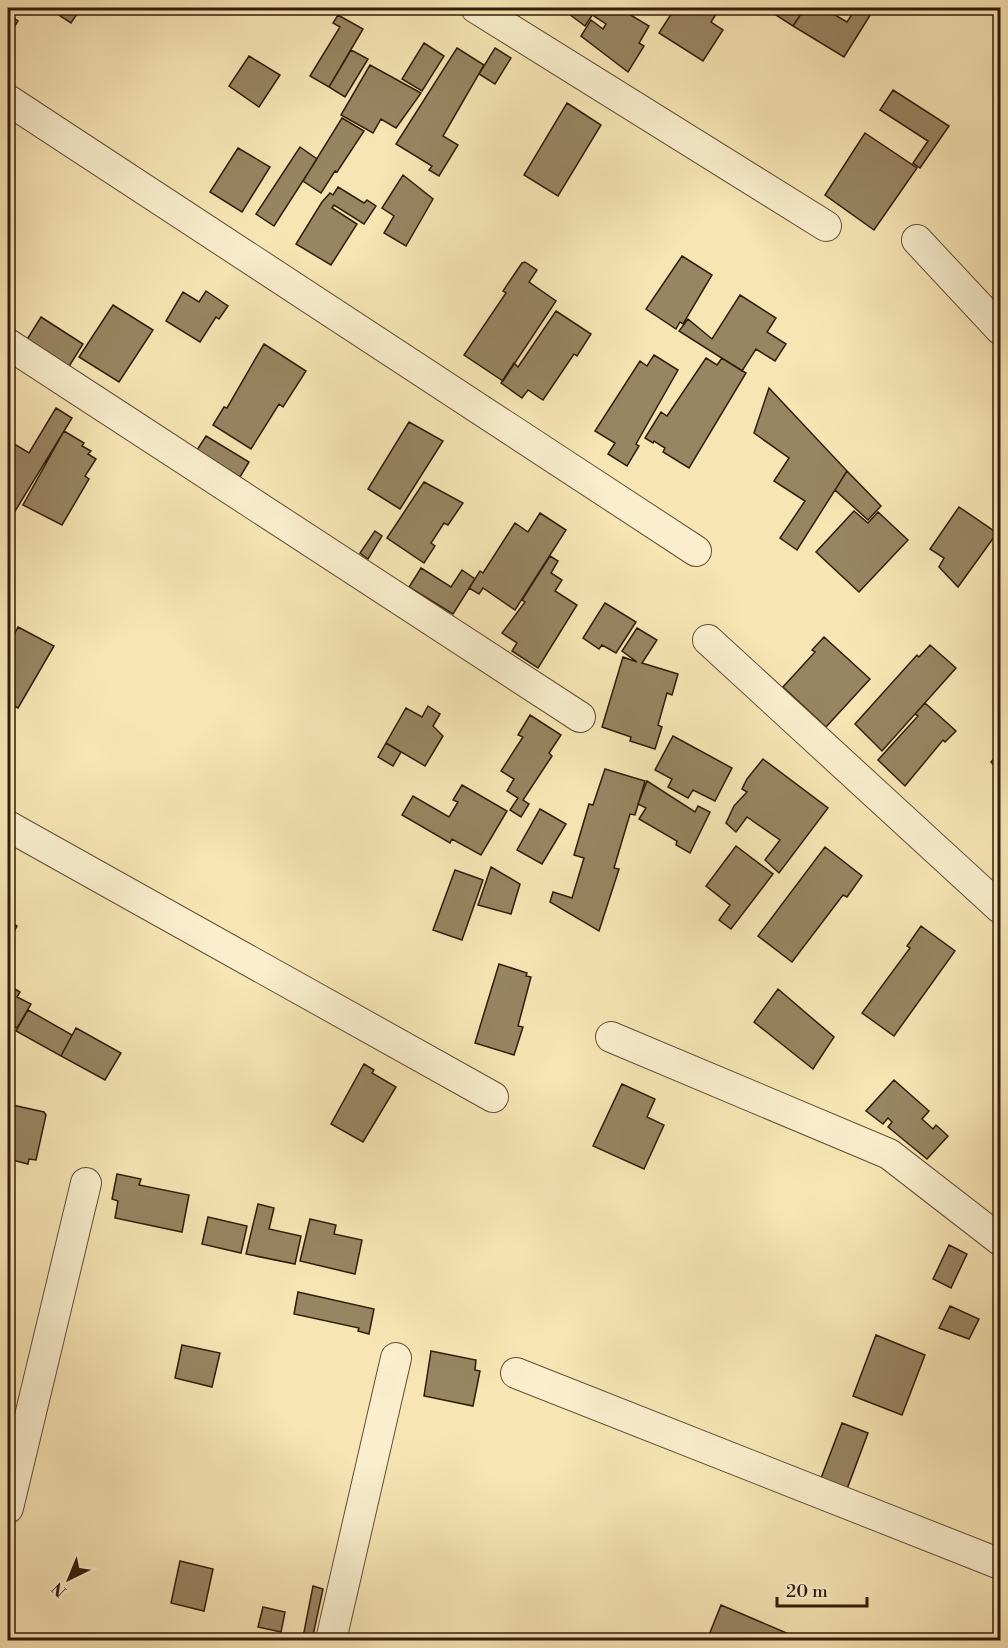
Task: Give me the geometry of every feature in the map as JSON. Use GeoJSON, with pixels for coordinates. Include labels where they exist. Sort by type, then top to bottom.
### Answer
{"type":"FeatureCollection","features":[{"type":"Feature","properties":{"kind":"street"},"geometry":{"type":"LineString","coordinates":[[476,8],[826,226]]}},
{"type":"Feature","properties":{"kind":"street"},"geometry":{"type":"LineString","coordinates":[[8,100],[696,550]]}},
{"type":"Feature","properties":{"kind":"street"},"geometry":{"type":"LineString","coordinates":[[917,240],[1000,329]]}},
{"type":"Feature","properties":{"kind":"street"},"geometry":{"type":"LineString","coordinates":[[8,344],[580,717]]}},
{"type":"Feature","properties":{"kind":"street"},"geometry":{"type":"LineString","coordinates":[[708,640],[1000,908]]}},
{"type":"Feature","properties":{"kind":"street"},"geometry":{"type":"LineString","coordinates":[[8,826],[493,1097]]}},
{"type":"Feature","properties":{"kind":"street"},"geometry":{"type":"LineString","coordinates":[[611,1037],[890,1154],[1000,1240]]}},
{"type":"Feature","properties":{"kind":"street"},"geometry":{"type":"LineString","coordinates":[[8,1508],[86,1183]]}},
{"type":"Feature","properties":{"kind":"street"},"geometry":{"type":"LineString","coordinates":[[331,1641],[396,1358]]}},
{"type":"Feature","properties":{"kind":"street"},"geometry":{"type":"LineString","coordinates":[[516,1373],[1000,1564]]}},
{"type":"Feature","properties":{"kind":"building"},"geometry":{"type":"Polygon","coordinates":[[[48,8],[81,8],[71,23],[48,8]]]}},
{"type":"Feature","properties":{"kind":"building"},"geometry":{"type":"Polygon","coordinates":[[[539,8],[554,8],[549,14],[539,8]]]}},
{"type":"Feature","properties":{"kind":"building"},"geometry":{"type":"Polygon","coordinates":[[[561,8],[597,8],[585,26],[561,8]]]}},
{"type":"Feature","properties":{"kind":"building"},"geometry":{"type":"Polygon","coordinates":[[[600,8],[619,8],[649,26],[639,43],[644,46],[628,72],[581,36],[591,20],[603,29],[606,24],[594,16],[600,8]]]}},
{"type":"Feature","properties":{"kind":"building"},"geometry":{"type":"Polygon","coordinates":[[[675,8],[720,8],[711,22],[723,30],[703,61],[659,33],[675,8]]]}},
{"type":"Feature","properties":{"kind":"building"},"geometry":{"type":"Polygon","coordinates":[[[765,8],[805,8],[793,26],[765,8]]]}},
{"type":"Feature","properties":{"kind":"building"},"geometry":{"type":"Polygon","coordinates":[[[805,8],[823,8],[847,22],[856,8],[874,9],[844,57],[793,26],[805,8]]]}},
{"type":"Feature","properties":{"kind":"building"},"geometry":{"type":"Polygon","coordinates":[[[8,14],[18,21],[8,37],[8,14]]]}},
{"type":"Feature","properties":{"kind":"building"},"geometry":{"type":"Polygon","coordinates":[[[338,15],[363,29],[329,87],[310,76],[340,27],[333,23],[338,15]]]}},
{"type":"Feature","properties":{"kind":"building"},"geometry":{"type":"Polygon","coordinates":[[[424,43],[444,56],[422,91],[402,79],[424,43]]]}},
{"type":"Feature","properties":{"kind":"building"},"geometry":{"type":"Polygon","coordinates":[[[457,48],[484,65],[443,136],[458,145],[439,176],[429,170],[432,166],[396,144],[457,48]]]}},
{"type":"Feature","properties":{"kind":"building"},"geometry":{"type":"Polygon","coordinates":[[[495,48],[511,58],[495,84],[479,74],[495,48]]]}},
{"type":"Feature","properties":{"kind":"building"},"geometry":{"type":"Polygon","coordinates":[[[351,50],[368,59],[345,97],[329,87],[351,50]]]}},
{"type":"Feature","properties":{"kind":"building"},"geometry":{"type":"Polygon","coordinates":[[[249,56],[280,75],[259,107],[229,86],[249,56]]]}},
{"type":"Feature","properties":{"kind":"building"},"geometry":{"type":"Polygon","coordinates":[[[370,65],[421,93],[396,128],[381,119],[373,133],[341,115],[370,65]]]}},
{"type":"Feature","properties":{"kind":"building"},"geometry":{"type":"Polygon","coordinates":[[[893,90],[949,126],[920,168],[913,163],[928,141],[880,110],[893,90]]]}},
{"type":"Feature","properties":{"kind":"building"},"geometry":{"type":"Polygon","coordinates":[[[567,103],[601,125],[558,196],[524,175],[567,103]]]}},
{"type":"Feature","properties":{"kind":"building"},"geometry":{"type":"Polygon","coordinates":[[[342,118],[364,131],[321,193],[303,181],[342,118]]]}},
{"type":"Feature","properties":{"kind":"building"},"geometry":{"type":"Polygon","coordinates":[[[865,133],[917,168],[874,230],[825,195],[865,133]]]}},
{"type":"Feature","properties":{"kind":"building"},"geometry":{"type":"Polygon","coordinates":[[[300,147],[317,159],[274,226],[256,214],[300,147]]]}},
{"type":"Feature","properties":{"kind":"building"},"geometry":{"type":"Polygon","coordinates":[[[238,148],[270,167],[242,212],[210,192],[238,148]]]}},
{"type":"Feature","properties":{"kind":"building"},"geometry":{"type":"Polygon","coordinates":[[[403,175],[433,199],[406,246],[384,233],[394,216],[382,208],[403,175]]]}},
{"type":"Feature","properties":{"kind":"building"},"geometry":{"type":"Polygon","coordinates":[[[338,187],[364,203],[367,200],[376,206],[364,224],[334,205],[332,208],[357,224],[331,265],[296,244],[322,202],[330,193],[333,195],[338,187]]]}},
{"type":"Feature","properties":{"kind":"building"},"geometry":{"type":"Polygon","coordinates":[[[682,256],[712,275],[683,324],[680,322],[676,329],[646,309],[682,256]]]}},
{"type":"Feature","properties":{"kind":"building"},"geometry":{"type":"Polygon","coordinates":[[[525,262],[537,270],[529,282],[556,301],[503,381],[464,355],[506,293],[503,291],[525,262]]]}},
{"type":"Feature","properties":{"kind":"building"},"geometry":{"type":"Polygon","coordinates":[[[206,291],[228,306],[219,319],[216,317],[200,342],[166,321],[183,292],[199,302],[206,291]]]}},
{"type":"Feature","properties":{"kind":"building"},"geometry":{"type":"Polygon","coordinates":[[[740,295],[776,318],[767,332],[786,344],[775,361],[756,349],[742,371],[679,331],[688,319],[712,339],[740,295]]]}},
{"type":"Feature","properties":{"kind":"building"},"geometry":{"type":"Polygon","coordinates":[[[113,305],[153,330],[119,382],[79,357],[113,305]]]}},
{"type":"Feature","properties":{"kind":"building"},"geometry":{"type":"Polygon","coordinates":[[[556,311],[591,334],[577,356],[574,354],[543,400],[528,390],[522,398],[501,383],[514,363],[518,367],[556,311]]]}},
{"type":"Feature","properties":{"kind":"building"},"geometry":{"type":"Polygon","coordinates":[[[41,317],[83,344],[68,368],[26,341],[41,317]]]}},
{"type":"Feature","properties":{"kind":"building"},"geometry":{"type":"Polygon","coordinates":[[[264,344],[306,371],[283,407],[279,404],[251,449],[213,425],[224,407],[227,408],[264,344]]]}},
{"type":"Feature","properties":{"kind":"building"},"geometry":{"type":"Polygon","coordinates":[[[654,355],[678,370],[636,444],[639,446],[627,466],[608,454],[615,443],[595,431],[640,361],[647,366],[654,355]]]}},
{"type":"Feature","properties":{"kind":"building"},"geometry":{"type":"Polygon","coordinates":[[[706,358],[717,365],[722,358],[746,373],[689,468],[663,452],[665,448],[645,438],[661,412],[667,416],[706,358]]]}},
{"type":"Feature","properties":{"kind":"building"},"geometry":{"type":"Polygon","coordinates":[[[769,388],[847,471],[797,550],[780,538],[805,501],[774,481],[789,458],[754,433],[769,388]]]}},
{"type":"Feature","properties":{"kind":"building"},"geometry":{"type":"Polygon","coordinates":[[[56,408],[72,418],[9,521],[8,440],[29,453],[56,408]]]}},
{"type":"Feature","properties":{"kind":"building"},"geometry":{"type":"Polygon","coordinates":[[[409,422],[443,441],[400,509],[368,489],[409,422]]]}},
{"type":"Feature","properties":{"kind":"building"},"geometry":{"type":"Polygon","coordinates":[[[64,431],[84,443],[82,446],[91,451],[88,454],[96,459],[85,476],[89,479],[62,525],[23,505],[64,431]]]}},
{"type":"Feature","properties":{"kind":"building"},"geometry":{"type":"Polygon","coordinates":[[[206,436],[249,462],[240,477],[197,450],[206,436]]]}},
{"type":"Feature","properties":{"kind":"building"},"geometry":{"type":"Polygon","coordinates":[[[847,471],[881,506],[868,520],[835,490],[847,471]]]}},
{"type":"Feature","properties":{"kind":"building"},"geometry":{"type":"Polygon","coordinates":[[[424,482],[463,503],[448,525],[444,523],[431,543],[435,546],[424,563],[387,538],[424,482]]]}},
{"type":"Feature","properties":{"kind":"building"},"geometry":{"type":"Polygon","coordinates":[[[959,507],[997,533],[958,587],[939,567],[944,558],[930,549],[959,507]]]}},
{"type":"Feature","properties":{"kind":"building"},"geometry":{"type":"Polygon","coordinates":[[[854,511],[868,523],[878,512],[908,540],[859,592],[816,552],[854,511]]]}},
{"type":"Feature","properties":{"kind":"building"},"geometry":{"type":"Polygon","coordinates":[[[540,513],[566,530],[515,610],[483,588],[479,594],[469,588],[480,571],[483,573],[515,523],[528,532],[540,513]]]}},
{"type":"Feature","properties":{"kind":"building"},"geometry":{"type":"Polygon","coordinates":[[[375,531],[382,536],[368,559],[360,553],[375,531]]]}},
{"type":"Feature","properties":{"kind":"building"},"geometry":{"type":"Polygon","coordinates":[[[550,556],[558,561],[551,573],[562,580],[555,591],[577,605],[538,668],[512,651],[517,643],[502,633],[525,602],[522,600],[550,556]]]}},
{"type":"Feature","properties":{"kind":"building"},"geometry":{"type":"Polygon","coordinates":[[[421,568],[451,587],[462,570],[475,579],[453,614],[409,587],[421,568]]]}},
{"type":"Feature","properties":{"kind":"building"},"geometry":{"type":"Polygon","coordinates":[[[605,603],[636,622],[616,653],[602,645],[599,649],[583,638],[605,603]]]}},
{"type":"Feature","properties":{"kind":"building"},"geometry":{"type":"Polygon","coordinates":[[[18,627],[54,646],[18,708],[8,703],[8,646],[18,627]]]}},
{"type":"Feature","properties":{"kind":"building"},"geometry":{"type":"Polygon","coordinates":[[[637,628],[657,640],[642,663],[678,674],[672,695],[667,693],[658,725],[662,727],[655,749],[630,741],[631,737],[602,727],[623,657],[637,662],[622,651],[637,628]]]}},
{"type":"Feature","properties":{"kind":"building"},"geometry":{"type":"Polygon","coordinates":[[[824,637],[870,679],[826,727],[783,687],[815,652],[812,650],[824,637]]]}},
{"type":"Feature","properties":{"kind":"building"},"geometry":{"type":"Polygon","coordinates":[[[930,645],[956,668],[882,751],[855,724],[917,655],[919,657],[930,645]]]}},
{"type":"Feature","properties":{"kind":"building"},"geometry":{"type":"Polygon","coordinates":[[[925,703],[956,731],[945,742],[943,740],[905,786],[878,760],[918,716],[915,714],[925,703]]]}},
{"type":"Feature","properties":{"kind":"building"},"geometry":{"type":"Polygon","coordinates":[[[428,706],[440,714],[433,726],[443,736],[425,766],[386,743],[406,708],[422,717],[428,706]]]}},
{"type":"Feature","properties":{"kind":"building"},"geometry":{"type":"Polygon","coordinates":[[[530,715],[561,735],[549,753],[552,756],[523,800],[529,804],[521,817],[510,810],[518,798],[507,791],[514,779],[501,771],[523,737],[518,735],[530,715]]]}},
{"type":"Feature","properties":{"kind":"building"},"geometry":{"type":"Polygon","coordinates":[[[673,736],[732,768],[715,801],[693,790],[688,798],[668,787],[672,779],[655,770],[673,736]]]}},
{"type":"Feature","properties":{"kind":"building"},"geometry":{"type":"Polygon","coordinates":[[[386,743],[401,752],[393,766],[378,757],[386,743]]]}},
{"type":"Feature","properties":{"kind":"building"},"geometry":{"type":"Polygon","coordinates":[[[1000,752],[1000,772],[991,762],[1000,752]]]}},
{"type":"Feature","properties":{"kind":"building"},"geometry":{"type":"Polygon","coordinates":[[[763,759],[828,808],[779,873],[765,860],[780,840],[747,817],[736,832],[726,823],[734,806],[747,792],[742,789],[747,779],[763,759]]]}},
{"type":"Feature","properties":{"kind":"building"},"geometry":{"type":"Polygon","coordinates":[[[605,769],[645,781],[635,815],[630,814],[614,868],[619,869],[599,931],[550,902],[553,892],[572,898],[584,858],[574,855],[589,804],[593,805],[605,769]]]}},
{"type":"Feature","properties":{"kind":"building"},"geometry":{"type":"Polygon","coordinates":[[[647,781],[695,812],[698,806],[710,812],[690,853],[676,845],[677,841],[639,819],[646,808],[638,804],[647,781]]]}},
{"type":"Feature","properties":{"kind":"building"},"geometry":{"type":"Polygon","coordinates":[[[462,785],[507,811],[481,855],[452,839],[450,843],[402,815],[413,796],[449,817],[458,802],[453,800],[462,785]]]}},
{"type":"Feature","properties":{"kind":"building"},"geometry":{"type":"Polygon","coordinates":[[[540,809],[566,824],[542,864],[517,850],[540,809]]]}},
{"type":"Feature","properties":{"kind":"building"},"geometry":{"type":"Polygon","coordinates":[[[736,846],[773,874],[731,929],[719,920],[730,905],[706,886],[736,846]]]}},
{"type":"Feature","properties":{"kind":"building"},"geometry":{"type":"Polygon","coordinates":[[[825,847],[862,876],[847,897],[843,895],[792,962],[758,936],[825,847]]]}},
{"type":"Feature","properties":{"kind":"building"},"geometry":{"type":"Polygon","coordinates":[[[491,867],[520,884],[511,914],[478,905],[491,867]]]}},
{"type":"Feature","properties":{"kind":"building"},"geometry":{"type":"Polygon","coordinates":[[[455,870],[483,880],[462,940],[433,930],[455,870]]]}},
{"type":"Feature","properties":{"kind":"building"},"geometry":{"type":"Polygon","coordinates":[[[8,921],[17,926],[8,943],[8,921]]]}},
{"type":"Feature","properties":{"kind":"building"},"geometry":{"type":"Polygon","coordinates":[[[921,926],[955,951],[894,1036],[862,1013],[910,948],[907,946],[921,926]]]}},
{"type":"Feature","properties":{"kind":"building"},"geometry":{"type":"Polygon","coordinates":[[[499,964],[527,973],[526,976],[531,977],[518,1026],[523,1027],[514,1055],[475,1043],[499,964]]]}},
{"type":"Feature","properties":{"kind":"building"},"geometry":{"type":"Polygon","coordinates":[[[8,985],[20,992],[17,997],[31,1004],[17,1028],[8,1022],[8,985]]]}},
{"type":"Feature","properties":{"kind":"building"},"geometry":{"type":"Polygon","coordinates":[[[778,989],[834,1037],[813,1069],[754,1022],[778,989]]]}},
{"type":"Feature","properties":{"kind":"building"},"geometry":{"type":"Polygon","coordinates":[[[28,1010],[72,1035],[61,1056],[16,1031],[28,1010]]]}},
{"type":"Feature","properties":{"kind":"building"},"geometry":{"type":"Polygon","coordinates":[[[76,1028],[121,1053],[105,1080],[61,1056],[76,1028]]]}},
{"type":"Feature","properties":{"kind":"building"},"geometry":{"type":"Polygon","coordinates":[[[364,1064],[374,1070],[372,1073],[396,1087],[363,1142],[331,1124],[364,1064]]]}},
{"type":"Feature","properties":{"kind":"building"},"geometry":{"type":"Polygon","coordinates":[[[894,1080],[929,1111],[922,1119],[933,1129],[936,1125],[948,1136],[927,1159],[888,1127],[892,1122],[888,1118],[883,1124],[866,1111],[894,1080]]]}},
{"type":"Feature","properties":{"kind":"building"},"geometry":{"type":"Polygon","coordinates":[[[622,1084],[655,1099],[647,1117],[664,1125],[644,1169],[593,1146],[622,1084]]]}},
{"type":"Feature","properties":{"kind":"building"},"geometry":{"type":"Polygon","coordinates":[[[8,1104],[44,1112],[46,1115],[36,1160],[29,1159],[28,1164],[8,1159],[8,1104]]]}},
{"type":"Feature","properties":{"kind":"building"},"geometry":{"type":"Polygon","coordinates":[[[117,1174],[141,1179],[139,1185],[189,1195],[182,1232],[115,1218],[118,1201],[112,1199],[117,1174]]]}},
{"type":"Feature","properties":{"kind":"building"},"geometry":{"type":"Polygon","coordinates":[[[258,1204],[274,1208],[269,1229],[301,1236],[295,1264],[246,1254],[258,1204]]]}},
{"type":"Feature","properties":{"kind":"building"},"geometry":{"type":"Polygon","coordinates":[[[208,1217],[247,1226],[241,1253],[202,1244],[208,1217]]]}},
{"type":"Feature","properties":{"kind":"building"},"geometry":{"type":"Polygon","coordinates":[[[310,1219],[336,1225],[334,1234],[362,1240],[355,1274],[300,1261],[310,1219]]]}},
{"type":"Feature","properties":{"kind":"building"},"geometry":{"type":"Polygon","coordinates":[[[949,1245],[967,1254],[951,1288],[933,1279],[949,1245]]]}},
{"type":"Feature","properties":{"kind":"building"},"geometry":{"type":"Polygon","coordinates":[[[298,1292],[374,1309],[369,1334],[358,1331],[359,1328],[294,1314],[298,1292]]]}},
{"type":"Feature","properties":{"kind":"building"},"geometry":{"type":"Polygon","coordinates":[[[950,1306],[979,1319],[969,1339],[939,1328],[950,1306]]]}},
{"type":"Feature","properties":{"kind":"building"},"geometry":{"type":"Polygon","coordinates":[[[876,1335],[925,1355],[902,1415],[853,1396],[876,1335]]]}},
{"type":"Feature","properties":{"kind":"building"},"geometry":{"type":"Polygon","coordinates":[[[182,1345],[220,1353],[212,1387],[175,1378],[182,1345]]]}},
{"type":"Feature","properties":{"kind":"building"},"geometry":{"type":"Polygon","coordinates":[[[431,1351],[476,1360],[475,1370],[480,1371],[473,1406],[424,1396],[431,1351]]]}},
{"type":"Feature","properties":{"kind":"building"},"geometry":{"type":"Polygon","coordinates":[[[842,1423],[868,1433],[847,1489],[821,1478],[842,1423]]]}},
{"type":"Feature","properties":{"kind":"building"},"geometry":{"type":"Polygon","coordinates":[[[180,1561],[213,1569],[204,1611],[171,1603],[180,1561]]]}},
{"type":"Feature","properties":{"kind":"building"},"geometry":{"type":"Polygon","coordinates":[[[313,1586],[323,1589],[312,1640],[303,1637],[313,1586]]]}},
{"type":"Feature","properties":{"kind":"building"},"geometry":{"type":"Polygon","coordinates":[[[721,1605],[803,1640],[707,1640],[721,1605]]]}},
{"type":"Feature","properties":{"kind":"building"},"geometry":{"type":"Polygon","coordinates":[[[263,1607],[285,1612],[281,1632],[258,1627],[263,1607]]]}}]}
